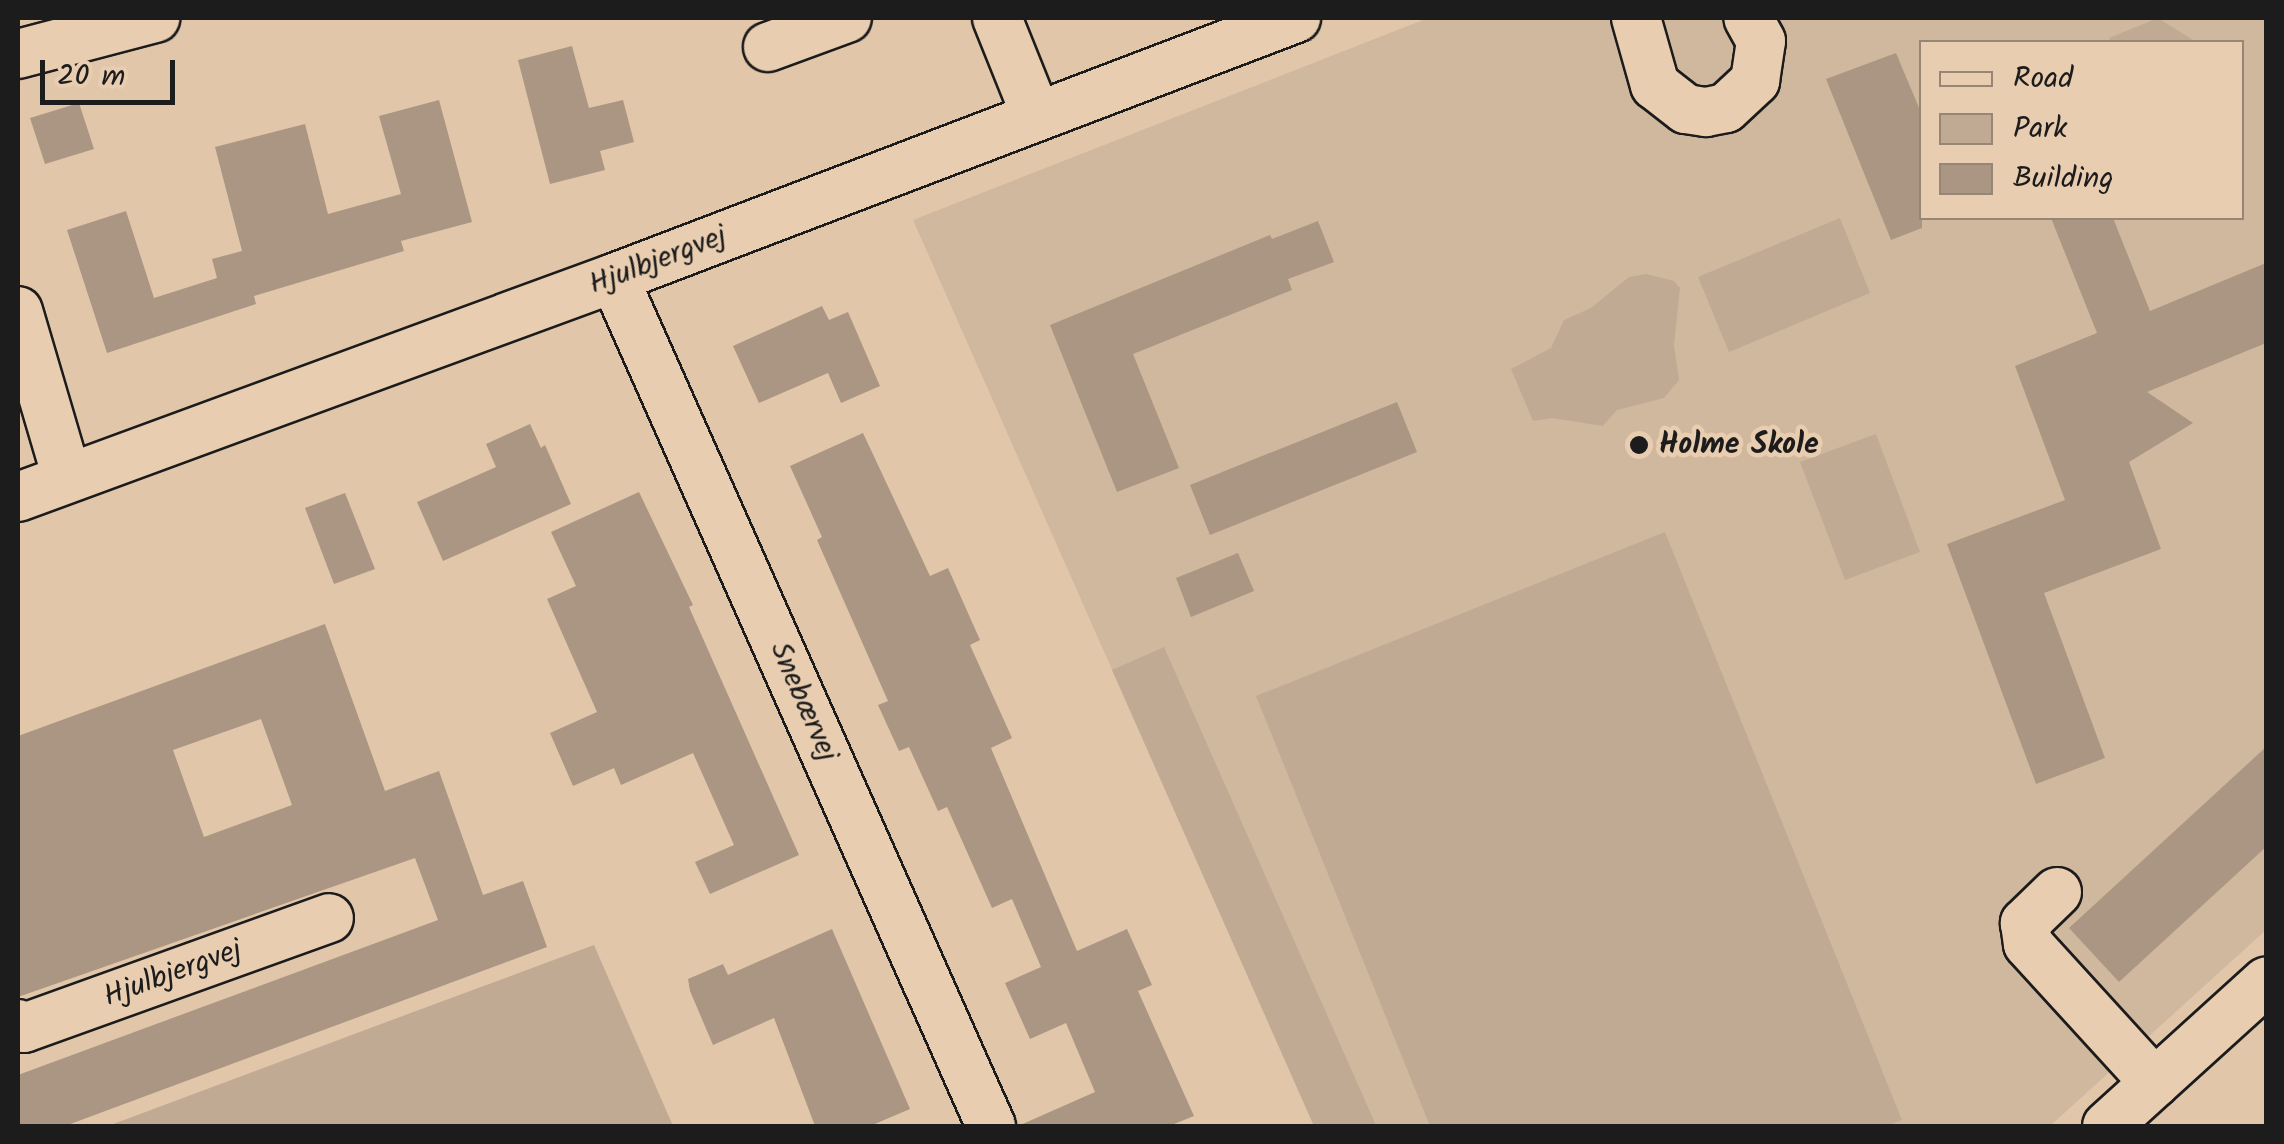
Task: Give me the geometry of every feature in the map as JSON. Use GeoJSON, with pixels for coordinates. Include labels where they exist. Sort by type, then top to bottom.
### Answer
{"type":"FeatureCollection","features":[{"type":"Feature","properties":{"kind":"street"},"geometry":{"type":"LineString","coordinates":[[18,54],[155,18]]}},
{"type":"Feature","properties":{"kind":"street"},"geometry":{"type":"LineString","coordinates":[[768,47],[848,18]]}},
{"type":"Feature","properties":{"kind":"street"},"geometry":{"type":"LineString","coordinates":[[997,18],[1036,115]]}},
{"type":"Feature","properties":{"kind":"street","name":"Hjulbjergvej"},"geometry":{"type":"LineString","coordinates":[[18,497],[614,278],[1296,18]]}},
{"type":"Feature","properties":{"kind":"street"},"geometry":{"type":"LineString","coordinates":[[1636,18],[1655,84],[1686,109],[1706,112],[1726,108],[1755,81],[1760,41],[1748,18]]}},
{"type":"Feature","properties":{"kind":"street","name":"Snebærvej"},"geometry":{"type":"LineString","coordinates":[[614,278],[990,1126]]}},
{"type":"Feature","properties":{"kind":"street"},"geometry":{"type":"LineString","coordinates":[[18,311],[67,477]]}},
{"type":"Feature","properties":{"kind":"street"},"geometry":{"type":"LineString","coordinates":[[2057,892],[2025,923],[2028,944],[2155,1083]]}},
{"type":"Feature","properties":{"kind":"street","name":"Hjulbjergvej"},"geometry":{"type":"LineString","coordinates":[[18,1024],[24,1028],[329,918]]}},
{"type":"Feature","properties":{"kind":"street"},"geometry":{"type":"LineString","coordinates":[[2107,1126],[2266,982]]}},
{"type":"Feature","properties":{"kind":"shaded area","name":"Holme Skole"},"geometry":{"type":"Polygon","coordinates":[[[1428,18],[2266,18],[2266,930],[2050,1126],[1314,1126],[913,220],[1428,18]]]}},
{"type":"Feature","properties":{"kind":"green space"},"geometry":{"type":"Polygon","coordinates":[[[2158,18],[2193,40],[2110,40],[2158,18]]]}},
{"type":"Feature","properties":{"kind":"green space"},"geometry":{"type":"Polygon","coordinates":[[[1840,218],[1870,293],[1729,352],[1698,277],[1840,218]]]}},
{"type":"Feature","properties":{"kind":"green space"},"geometry":{"type":"Polygon","coordinates":[[[1646,274],[1674,281],[1680,288],[1674,345],[1679,380],[1664,398],[1617,410],[1603,426],[1552,418],[1533,421],[1511,369],[1551,348],[1564,320],[1591,308],[1629,277],[1646,274]]]}},
{"type":"Feature","properties":{"kind":"green space"},"geometry":{"type":"Polygon","coordinates":[[[1876,434],[1920,552],[1845,580],[1800,462],[1876,434]]]}},
{"type":"Feature","properties":{"kind":"green space"},"geometry":{"type":"Polygon","coordinates":[[[1665,532],[1902,1120],[1887,1126],[1430,1126],[1256,696],[1665,532]]]}},
{"type":"Feature","properties":{"kind":"green space"},"geometry":{"type":"Polygon","coordinates":[[[1164,647],[1376,1126],[1314,1126],[1112,670],[1164,647]]]}},
{"type":"Feature","properties":{"kind":"green space"},"geometry":{"type":"Polygon","coordinates":[[[594,945],[673,1126],[108,1126],[416,1011],[594,945]]]}},
{"type":"Feature","properties":{"kind":"building"},"geometry":{"type":"Polygon","coordinates":[[[572,46],[589,108],[623,100],[634,142],[600,151],[605,170],[550,184],[518,60],[572,46]]]}},
{"type":"Feature","properties":{"kind":"building"},"geometry":{"type":"Polygon","coordinates":[[[1896,53],[1919,108],[1922,228],[1891,240],[1826,79],[1896,53]]]}},
{"type":"Feature","properties":{"kind":"building"},"geometry":{"type":"Polygon","coordinates":[[[439,100],[472,222],[401,241],[404,251],[254,296],[256,304],[107,353],[67,230],[126,211],[154,298],[217,278],[212,259],[242,251],[215,147],[305,124],[328,214],[401,194],[379,116],[439,100]]]}},
{"type":"Feature","properties":{"kind":"building"},"geometry":{"type":"Polygon","coordinates":[[[79,103],[94,149],[45,164],[30,118],[79,103]]]}},
{"type":"Feature","properties":{"kind":"building"},"geometry":{"type":"Polygon","coordinates":[[[2052,220],[2114,220],[2150,311],[2266,263],[2266,343],[2147,392],[2193,423],[2129,462],[2161,549],[2044,593],[2105,758],[2036,784],[1947,544],[2065,500],[2015,366],[2097,333],[2052,220]]]}},
{"type":"Feature","properties":{"kind":"building"},"geometry":{"type":"Polygon","coordinates":[[[1318,221],[1334,262],[1288,279],[1292,290],[1133,354],[1179,468],[1117,492],[1050,325],[1270,235],[1272,239],[1318,221]]]}},
{"type":"Feature","properties":{"kind":"building"},"geometry":{"type":"Polygon","coordinates":[[[822,306],[829,320],[848,312],[880,386],[841,403],[828,373],[759,403],[733,346],[822,306]]]}},
{"type":"Feature","properties":{"kind":"building"},"geometry":{"type":"Polygon","coordinates":[[[1397,402],[1417,452],[1210,535],[1190,485],[1397,402]]]}},
{"type":"Feature","properties":{"kind":"building"},"geometry":{"type":"Polygon","coordinates":[[[530,424],[541,448],[545,445],[571,504],[443,561],[417,502],[496,467],[486,444],[530,424]]]}},
{"type":"Feature","properties":{"kind":"building"},"geometry":{"type":"Polygon","coordinates":[[[863,433],[930,576],[948,568],[980,640],[970,645],[1012,738],[991,748],[1077,951],[1127,929],[1152,985],[1138,991],[1194,1116],[1169,1126],[1018,1126],[1095,1092],[1066,1023],[1030,1039],[1005,983],[1041,967],[1012,899],[992,908],[947,807],[938,811],[909,747],[899,751],[878,705],[888,701],[817,540],[822,537],[790,466],[863,433]]]}},
{"type":"Feature","properties":{"kind":"building"},"geometry":{"type":"Polygon","coordinates":[[[639,492],[693,605],[689,607],[799,855],[710,894],[695,862],[734,845],[693,753],[621,785],[614,768],[573,786],[550,733],[597,712],[547,599],[576,586],[551,532],[639,492]]]}},
{"type":"Feature","properties":{"kind":"building"},"geometry":{"type":"Polygon","coordinates":[[[345,493],[375,569],[334,584],[305,508],[345,493]]]}},
{"type":"Feature","properties":{"kind":"building"},"geometry":{"type":"Polygon","coordinates":[[[1238,553],[1254,591],[1191,617],[1176,578],[1238,553]]]}},
{"type":"Feature","properties":{"kind":"building"},"geometry":{"type":"Polygon","coordinates":[[[325,624],[385,791],[439,771],[483,895],[523,881],[547,947],[65,1126],[18,1126],[18,1075],[438,920],[415,858],[18,997],[18,736],[325,624]],[[261,719],[173,750],[204,837],[292,805],[261,719]]]}},
{"type":"Feature","properties":{"kind":"building"},"geometry":{"type":"Polygon","coordinates":[[[2266,747],[2266,847],[2119,982],[2069,928],[2266,747]]]}},
{"type":"Feature","properties":{"kind":"building"},"geometry":{"type":"Polygon","coordinates":[[[832,929],[910,1109],[870,1126],[815,1126],[774,1018],[713,1045],[690,991],[688,979],[723,964],[728,975],[832,929]]]}},
{"type":"Feature","properties":{"kind":"place","name":"Holme Skole"},"geometry":{"type":"Point","coordinates":[1639,445]}}]}
